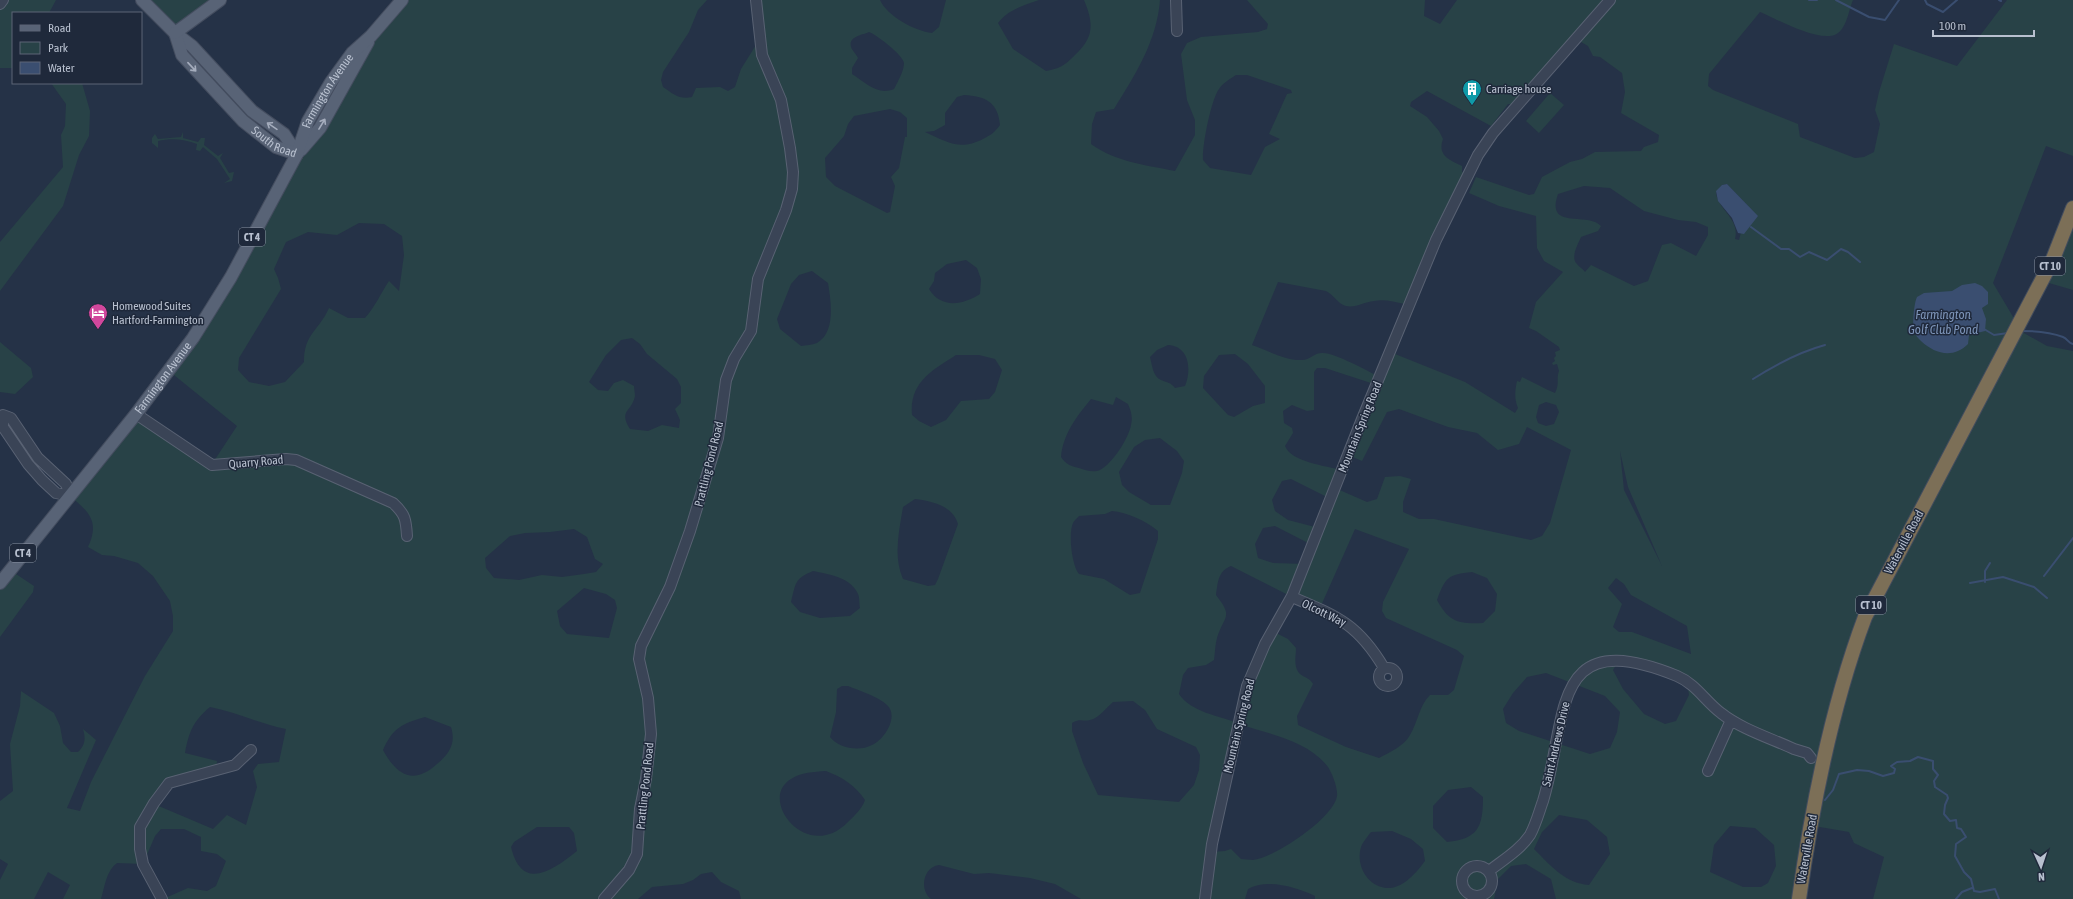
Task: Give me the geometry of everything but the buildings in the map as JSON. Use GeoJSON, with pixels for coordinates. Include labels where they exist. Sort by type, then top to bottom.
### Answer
{"type":"FeatureCollection","features":[{"type":"Feature","properties":{"kind":"highway","name":"Waterville Road"},"geometry":{"type":"LineString","coordinates":[[1799,899],[1807,842],[1824,762],[1847,668],[1865,617],[2053,259],[2073,208]]}},
{"type":"Feature","properties":{"kind":"main road","name":"South Road"},"geometry":{"type":"LineString","coordinates":[[142,0],[175,33],[192,46],[252,111],[284,134],[297,154]]}},
{"type":"Feature","properties":{"kind":"main road"},"geometry":{"type":"LineString","coordinates":[[175,33],[220,0]]}},
{"type":"Feature","properties":{"kind":"main road","name":"Farmington Avenue"},"geometry":{"type":"LineString","coordinates":[[0,582],[136,414],[193,338],[231,277],[297,154],[308,120],[331,82],[344,63],[371,36],[402,0]]}},
{"type":"Feature","properties":{"kind":"street"},"geometry":{"type":"LineString","coordinates":[[0,4],[3,0]]}},
{"type":"Feature","properties":{"kind":"street","name":"Prattling Pond Road"},"geometry":{"type":"LineString","coordinates":[[604,899],[629,870],[635,860],[638,848],[640,809],[646,779],[651,734],[648,698],[639,659],[641,646],[670,587],[690,531],[718,438],[726,380],[734,359],[751,331],[758,279],[786,210],[792,189],[793,172],[781,100],[762,55],[756,0]]}},
{"type":"Feature","properties":{"kind":"street"},"geometry":{"type":"LineString","coordinates":[[1176,0],[1177,31]]}},
{"type":"Feature","properties":{"kind":"street","name":"Mountain Spring Road"},"geometry":{"type":"LineString","coordinates":[[1205,899],[1212,844],[1247,686],[1265,644],[1292,597],[1434,246],[1478,155],[1493,133],[1610,0]]}},
{"type":"Feature","properties":{"kind":"street","name":"Quarry Road"},"geometry":{"type":"LineString","coordinates":[[136,414],[212,465],[286,458],[303,462],[393,503],[403,512],[406,521],[407,536]]}},
{"type":"Feature","properties":{"kind":"street"},"geometry":{"type":"LineString","coordinates":[[3,415],[11,418],[38,458],[66,484],[70,496],[56,493],[28,464],[3,427],[3,415]]}},
{"type":"Feature","properties":{"kind":"street","name":"Olcott Way"},"geometry":{"type":"LineString","coordinates":[[1292,597],[1345,621],[1357,631],[1374,650],[1384,668]]}},
{"type":"Feature","properties":{"kind":"street","name":"Saint Andrews Drive"},"geometry":{"type":"LineString","coordinates":[[1489,871],[1519,848],[1529,835],[1537,820],[1548,785],[1563,708],[1568,693],[1573,683],[1588,667],[1597,662],[1619,660],[1677,677],[1696,688],[1720,713],[1731,720],[1794,749],[1807,753],[1810,758],[1824,762]]}},
{"type":"Feature","properties":{"kind":"street"},"geometry":{"type":"LineString","coordinates":[[1708,771],[1731,720]]}},
{"type":"Feature","properties":{"kind":"street"},"geometry":{"type":"LineString","coordinates":[[162,899],[143,864],[140,849],[140,828],[154,804],[169,783],[235,765],[251,750]]}},
{"type":"Feature","properties":{"kind":"green space"},"geometry":{"type":"Polygon","coordinates":[[[0,0],[56,0],[50,12],[12,12],[12,68],[0,68],[0,0]]]}},
{"type":"Feature","properties":{"kind":"green space"},"geometry":{"type":"Polygon","coordinates":[[[142,0],[220,0],[175,33],[142,0]]]}},
{"type":"Feature","properties":{"kind":"green space"},"geometry":{"type":"Polygon","coordinates":[[[402,0],[707,0],[698,10],[689,32],[663,72],[661,80],[663,87],[670,92],[680,97],[688,98],[692,97],[696,88],[720,87],[728,91],[735,87],[741,69],[756,45],[753,0],[880,0],[889,12],[902,22],[925,32],[932,33],[939,27],[946,0],[1039,0],[1011,11],[998,23],[1013,49],[1046,71],[1059,68],[1065,64],[1086,42],[1089,36],[1091,23],[1084,0],[1160,0],[1154,30],[1144,57],[1114,109],[1096,112],[1092,124],[1091,144],[1110,155],[1121,159],[1142,165],[1175,171],[1195,135],[1195,120],[1187,100],[1181,54],[1187,43],[1201,37],[1258,32],[1267,29],[1268,24],[1247,0],[1425,0],[1424,16],[1440,24],[1457,0],[1853,0],[1844,27],[1838,33],[1831,36],[1821,36],[1799,30],[1760,12],[1709,74],[1708,86],[1713,90],[1798,124],[1800,137],[1855,158],[1864,157],[1874,152],[1880,124],[1875,110],[1894,44],[1957,66],[2007,0],[2073,0],[2073,156],[2046,146],[1993,283],[2022,332],[2047,346],[2073,351],[2073,899],[1873,899],[1884,857],[1854,843],[1849,832],[1814,826],[1799,899],[1556,899],[1551,879],[1526,864],[1511,866],[1498,879],[1494,899],[1315,899],[1315,896],[1291,887],[1264,884],[1248,889],[1245,899],[1081,899],[1055,884],[1030,878],[989,873],[974,874],[939,865],[929,870],[924,879],[925,890],[931,899],[741,899],[739,891],[721,882],[712,872],[701,874],[693,880],[683,884],[652,887],[638,899],[163,899],[188,888],[207,891],[216,886],[226,861],[217,854],[201,851],[201,837],[184,829],[161,829],[155,836],[143,864],[117,863],[113,866],[106,879],[101,899],[63,899],[70,885],[48,872],[34,899],[0,899],[0,880],[8,864],[0,859],[0,801],[13,791],[10,744],[20,706],[21,691],[54,713],[60,726],[63,743],[71,752],[78,752],[82,747],[85,739],[83,729],[96,740],[67,808],[80,811],[91,782],[145,676],[173,631],[173,616],[170,601],[153,576],[138,563],[114,556],[102,555],[88,547],[93,530],[91,518],[83,507],[70,496],[136,414],[212,464],[237,426],[169,371],[297,154],[402,0]],[[869,32],[857,36],[851,43],[852,48],[858,58],[852,68],[852,74],[877,90],[888,91],[894,89],[903,69],[903,59],[883,41],[869,32]],[[1576,39],[1518,104],[1508,104],[1491,126],[1427,91],[1411,102],[1410,106],[1427,117],[1439,131],[1443,139],[1442,150],[1446,157],[1462,166],[1462,172],[1465,173],[1405,304],[1378,300],[1353,306],[1346,306],[1326,291],[1278,282],[1252,345],[1283,357],[1296,360],[1305,360],[1319,353],[1327,353],[1380,377],[1390,352],[1465,382],[1515,413],[1518,408],[1515,394],[1517,381],[1520,382],[1522,377],[1555,393],[1558,384],[1559,371],[1557,364],[1553,365],[1552,363],[1555,361],[1555,352],[1560,350],[1559,347],[1536,331],[1529,328],[1536,302],[1563,272],[1544,261],[1537,248],[1536,216],[1499,206],[1469,193],[1476,177],[1529,195],[1534,194],[1542,177],[1570,162],[1582,159],[1595,152],[1641,151],[1644,147],[1658,142],[1659,135],[1621,113],[1625,92],[1622,73],[1600,57],[1593,56],[1588,46],[1576,39]],[[1236,75],[1219,89],[1213,103],[1206,134],[1203,160],[1210,168],[1251,175],[1265,147],[1280,139],[1269,134],[1287,94],[1292,93],[1291,90],[1247,75],[1236,75]],[[964,95],[957,97],[945,113],[945,125],[934,131],[925,132],[954,144],[960,145],[975,143],[995,131],[1000,125],[999,117],[989,102],[978,97],[964,95]],[[890,109],[854,116],[848,124],[844,136],[825,158],[826,177],[835,186],[887,213],[890,212],[895,186],[891,177],[899,168],[905,137],[907,137],[907,118],[900,112],[890,109]],[[1727,184],[1722,185],[1716,193],[1721,205],[1735,226],[1735,239],[1739,240],[1748,206],[1727,184]],[[1584,186],[1558,194],[1556,205],[1557,212],[1562,216],[1595,222],[1601,226],[1598,231],[1581,237],[1574,257],[1577,264],[1585,272],[1591,265],[1634,286],[1648,281],[1662,245],[1671,243],[1696,256],[1708,235],[1708,227],[1696,222],[1678,220],[1644,211],[1610,188],[1584,186]],[[359,223],[337,235],[308,232],[286,242],[274,269],[281,289],[239,358],[238,370],[249,382],[269,386],[285,382],[304,362],[306,345],[309,338],[329,308],[348,318],[365,318],[375,305],[389,281],[399,291],[404,255],[402,236],[384,224],[359,223]],[[966,260],[947,264],[935,273],[934,281],[929,289],[940,300],[946,302],[960,303],[980,294],[981,279],[977,268],[966,260]],[[812,271],[799,275],[791,284],[777,319],[780,329],[801,346],[817,343],[823,338],[830,324],[831,307],[828,283],[812,271]],[[632,338],[621,340],[606,355],[589,382],[598,390],[608,391],[614,383],[623,380],[634,386],[635,396],[625,418],[630,429],[648,431],[662,425],[679,428],[680,420],[675,409],[681,403],[681,387],[677,379],[647,354],[640,344],[632,338]],[[1168,345],[1157,350],[1150,357],[1156,376],[1161,380],[1175,388],[1185,386],[1188,373],[1187,360],[1180,349],[1175,346],[1168,345]],[[1235,354],[1219,355],[1204,376],[1203,388],[1228,415],[1234,417],[1253,406],[1265,403],[1265,386],[1248,364],[1235,354]],[[956,355],[931,372],[919,385],[914,394],[912,415],[919,421],[931,427],[946,420],[961,401],[989,399],[995,392],[1002,370],[995,359],[979,355],[956,355]],[[1317,368],[1314,372],[1314,410],[1307,411],[1292,405],[1283,411],[1284,423],[1292,428],[1293,433],[1285,446],[1294,456],[1301,460],[1342,470],[1335,488],[1367,502],[1377,499],[1385,477],[1400,476],[1411,479],[1403,502],[1403,512],[1419,519],[1434,519],[1531,540],[1542,536],[1550,523],[1571,450],[1527,427],[1519,444],[1498,450],[1477,433],[1448,427],[1399,409],[1387,412],[1362,461],[1348,455],[1374,384],[1325,368],[1317,368]],[[1116,397],[1113,405],[1091,399],[1076,419],[1068,433],[1062,449],[1061,457],[1068,464],[1085,470],[1097,471],[1102,469],[1113,459],[1127,437],[1132,422],[1128,404],[1116,397]],[[1546,402],[1539,405],[1536,417],[1538,423],[1546,426],[1554,424],[1559,412],[1556,405],[1546,402]],[[1160,438],[1145,440],[1134,447],[1119,472],[1122,485],[1129,492],[1151,505],[1170,505],[1182,473],[1184,461],[1177,451],[1160,438]],[[1620,451],[1624,490],[1662,566],[1628,487],[1620,451]],[[1291,479],[1282,481],[1272,500],[1275,511],[1288,520],[1319,528],[1331,499],[1291,479]],[[915,499],[903,507],[899,535],[898,562],[903,579],[928,586],[935,585],[958,524],[952,513],[935,503],[915,499]],[[1112,511],[1105,514],[1079,516],[1073,523],[1071,542],[1074,564],[1079,574],[1104,579],[1130,595],[1140,593],[1158,539],[1158,531],[1136,518],[1124,513],[1112,511]],[[1275,526],[1263,528],[1255,544],[1258,558],[1273,563],[1305,564],[1312,545],[1275,526]],[[574,529],[525,533],[510,536],[485,558],[486,568],[494,578],[519,580],[542,575],[562,577],[596,572],[603,564],[595,559],[587,537],[574,529]],[[1355,529],[1320,608],[1292,597],[1231,566],[1223,571],[1219,578],[1216,595],[1225,608],[1226,616],[1217,638],[1214,660],[1206,665],[1188,668],[1183,675],[1179,694],[1184,700],[1198,709],[1238,723],[1272,631],[1288,639],[1296,648],[1296,668],[1300,674],[1310,680],[1313,684],[1297,716],[1298,725],[1346,747],[1379,758],[1396,748],[1407,739],[1413,730],[1423,704],[1430,695],[1448,695],[1454,690],[1464,656],[1457,650],[1386,618],[1382,611],[1383,602],[1409,549],[1355,529]],[[813,571],[799,579],[791,602],[800,612],[820,618],[850,616],[860,608],[859,595],[857,592],[849,583],[838,577],[813,571]],[[1472,572],[1452,576],[1445,582],[1437,600],[1446,613],[1455,620],[1467,623],[1483,623],[1495,611],[1497,594],[1487,578],[1472,572]],[[1616,578],[1608,588],[1622,604],[1613,627],[1619,632],[1632,632],[1691,654],[1687,626],[1631,595],[1624,584],[1616,578]],[[584,588],[557,611],[560,626],[567,634],[609,638],[617,608],[615,600],[606,594],[584,588]],[[1619,660],[1613,670],[1623,689],[1644,714],[1665,724],[1676,721],[1689,695],[1687,682],[1619,660]],[[1546,673],[1527,677],[1513,693],[1503,709],[1506,723],[1519,731],[1590,754],[1610,748],[1617,732],[1620,712],[1605,696],[1546,673]],[[842,686],[837,689],[836,712],[830,737],[838,744],[849,748],[861,748],[877,742],[886,733],[891,721],[892,715],[887,705],[874,697],[848,686],[842,686]],[[1133,701],[1113,702],[1093,719],[1072,723],[1072,731],[1083,763],[1098,795],[1179,802],[1194,785],[1199,770],[1200,755],[1196,747],[1157,729],[1145,710],[1133,701]],[[210,707],[199,717],[188,739],[185,753],[217,761],[216,770],[169,783],[154,804],[213,829],[227,815],[246,825],[257,787],[253,771],[258,764],[279,762],[286,729],[210,707]],[[425,717],[410,722],[399,728],[390,737],[383,750],[394,766],[407,775],[413,776],[429,770],[442,760],[451,747],[453,738],[451,727],[425,717]],[[1239,724],[1211,852],[1231,849],[1241,859],[1253,860],[1263,858],[1302,836],[1326,815],[1337,796],[1337,789],[1328,767],[1310,750],[1287,739],[1239,724]],[[826,771],[808,773],[791,779],[782,788],[780,800],[783,812],[791,824],[803,832],[817,836],[832,833],[853,817],[865,800],[853,786],[838,776],[826,771]],[[1471,787],[1448,790],[1433,806],[1433,828],[1447,842],[1466,838],[1472,834],[1477,830],[1480,824],[1483,797],[1471,787]],[[1559,815],[1542,832],[1534,849],[1559,873],[1573,881],[1580,884],[1589,885],[1610,854],[1607,837],[1587,820],[1559,815]],[[1730,826],[1714,845],[1710,872],[1743,887],[1761,887],[1768,883],[1776,866],[1774,845],[1755,828],[1730,826]],[[537,827],[514,842],[511,847],[516,861],[522,869],[530,873],[539,873],[548,870],[558,865],[577,851],[574,833],[569,827],[537,827]],[[1392,831],[1371,832],[1361,847],[1360,862],[1365,875],[1376,885],[1390,888],[1400,885],[1414,874],[1425,861],[1423,849],[1411,839],[1392,831]]]}},
{"type":"Feature","properties":{"kind":"green space"},"geometry":{"type":"Polygon","coordinates":[[[52,84],[82,84],[90,111],[89,136],[79,155],[63,206],[0,291],[0,242],[63,167],[61,135],[65,126],[66,104],[52,84]]]}},
{"type":"Feature","properties":{"kind":"green space"},"geometry":{"type":"Polygon","coordinates":[[[1550,93],[1564,105],[1539,133],[1526,121],[1550,93]]]}},
{"type":"Feature","properties":{"kind":"green space"},"geometry":{"type":"Polygon","coordinates":[[[183,132],[183,138],[198,142],[201,138],[205,138],[204,145],[218,156],[223,153],[220,158],[229,173],[234,172],[232,181],[224,183],[230,179],[217,159],[203,147],[200,151],[196,150],[197,144],[173,139],[158,141],[158,148],[152,143],[152,138],[155,134],[158,139],[181,137],[183,132]]]}},
{"type":"Feature","properties":{"kind":"green space"},"geometry":{"type":"Polygon","coordinates":[[[2073,208],[2073,290],[2042,281],[2073,208]]]}},
{"type":"Feature","properties":{"kind":"green space"},"geometry":{"type":"Polygon","coordinates":[[[0,342],[31,368],[33,377],[15,394],[0,392],[0,342]]]}},
{"type":"Feature","properties":{"kind":"green space"},"geometry":{"type":"Polygon","coordinates":[[[10,570],[34,586],[33,592],[0,637],[0,583],[10,570]]]}},
{"type":"Feature","properties":{"kind":"water"},"geometry":{"type":"Polygon","coordinates":[[[1727,184],[1758,216],[1744,234],[1738,233],[1732,218],[1718,201],[1716,191],[1722,185],[1727,184]]]}},
{"type":"Feature","properties":{"kind":"water","name":"Farmington Golf Club Pond"},"geometry":{"type":"Polygon","coordinates":[[[1975,283],[1982,286],[1988,292],[1988,304],[1982,308],[1986,319],[1985,331],[1969,335],[1968,344],[1956,352],[1950,353],[1938,352],[1921,341],[1915,334],[1913,328],[1914,309],[1917,297],[1924,293],[1952,291],[1962,285],[1975,283]]]}},
{"type":"Feature","properties":{"kind":"waterway"},"geometry":{"type":"LineString","coordinates":[[1809,0],[1817,0]]}},
{"type":"Feature","properties":{"kind":"waterway"},"geometry":{"type":"LineString","coordinates":[[1836,0],[1869,17],[1885,20],[1899,0]]}},
{"type":"Feature","properties":{"kind":"waterway"},"geometry":{"type":"LineString","coordinates":[[1925,0],[1927,4],[1943,12],[1957,0]]}},
{"type":"Feature","properties":{"kind":"waterway"},"geometry":{"type":"LineString","coordinates":[[1751,227],[1781,249],[1789,249],[1800,257],[1809,252],[1827,260],[1841,249],[1848,252],[1860,262]]}},
{"type":"Feature","properties":{"kind":"waterway"},"geometry":{"type":"LineString","coordinates":[[1984,329],[1994,335],[2008,333]]}},
{"type":"Feature","properties":{"kind":"waterway"},"geometry":{"type":"LineString","coordinates":[[2022,331],[2058,335],[2073,344]]}},
{"type":"Feature","properties":{"kind":"waterway"},"geometry":{"type":"LineString","coordinates":[[1753,379],[1788,359],[1825,345]]}},
{"type":"Feature","properties":{"kind":"waterway"},"geometry":{"type":"LineString","coordinates":[[2044,576],[2073,538]]}},
{"type":"Feature","properties":{"kind":"waterway"},"geometry":{"type":"LineString","coordinates":[[1985,582],[1985,571],[1990,563]]}},
{"type":"Feature","properties":{"kind":"waterway"},"geometry":{"type":"LineString","coordinates":[[1970,583],[2003,577],[2034,587],[2047,598]]}},
{"type":"Feature","properties":{"kind":"waterway"},"geometry":{"type":"LineString","coordinates":[[1825,800],[1833,790],[1839,774],[1857,770],[1869,771],[1883,776],[1894,773],[1895,769],[1891,766],[1897,762],[1910,761],[1918,757],[1933,761],[1933,769],[1938,775],[1934,781],[1935,787],[1947,795],[1948,798],[1945,805],[1944,814],[1950,821],[1956,820],[1957,828],[1961,829],[1966,837],[1956,844],[1955,856],[1964,872],[1971,879],[1974,891],[1980,892],[1995,889],[1999,899]]}},
{"type":"Feature","properties":{"kind":"waterway"},"geometry":{"type":"LineString","coordinates":[[1956,899],[1962,892],[1972,888]]}},
{"type":"Feature","properties":{"kind":"place","name":"Carriage house"},"geometry":{"type":"Point","coordinates":[1472,106]}},
{"type":"Feature","properties":{"kind":"place","name":"Homewood Suites Hartford-Farmington"},"geometry":{"type":"Point","coordinates":[98,330]}}]}
